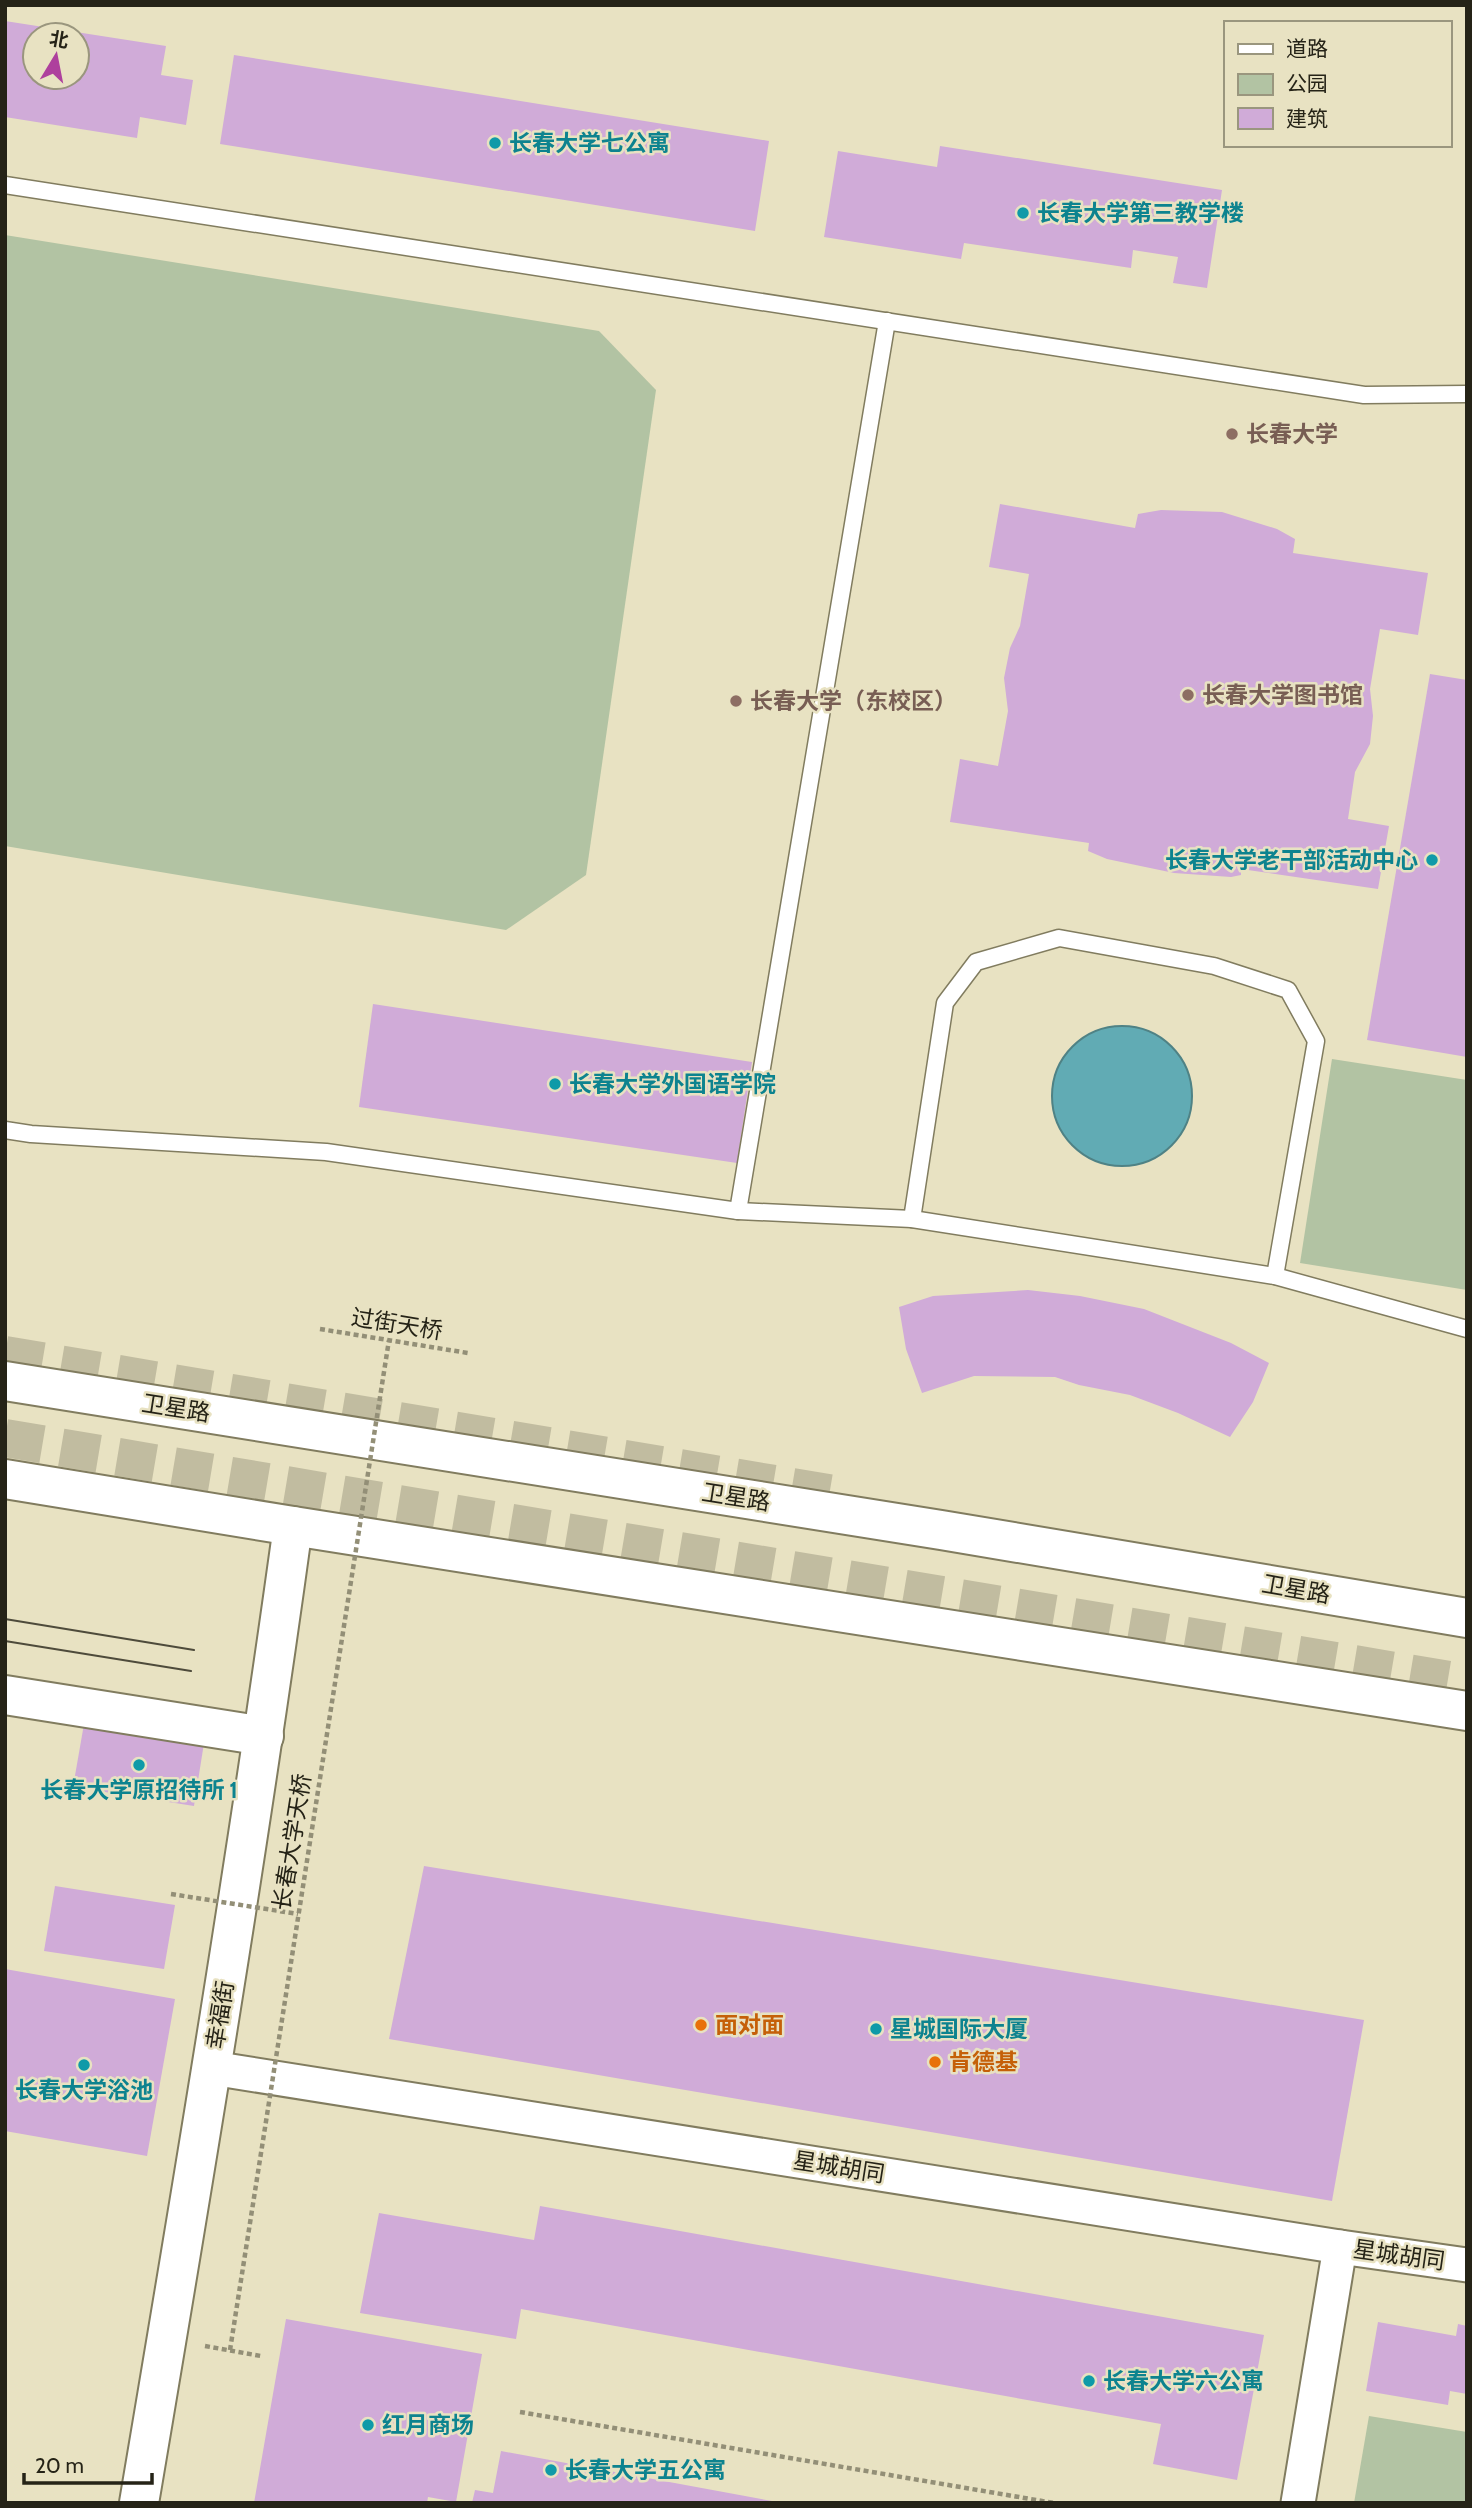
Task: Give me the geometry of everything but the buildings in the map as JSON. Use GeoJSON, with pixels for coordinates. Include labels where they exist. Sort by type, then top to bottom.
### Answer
{"type":"FeatureCollection","features":[{"type":"Feature","properties":{"kind":"main road","name":"卫星路"},"geometry":{"type":"LineString","coordinates":[[5,1381],[966,1534],[1467,1618]]}},
{"type":"Feature","properties":{"kind":"main road"},"geometry":{"type":"LineString","coordinates":[[5,1479],[1467,1711]]}},
{"type":"Feature","properties":{"kind":"main road","name":"幸福街"},"geometry":{"type":"LineString","coordinates":[[139,2503],[212,2068],[264,1736],[293,1526]]}},
{"type":"Feature","properties":{"kind":"main road"},"geometry":{"type":"LineString","coordinates":[[5,1695],[264,1736]]}},
{"type":"Feature","properties":{"kind":"street","name":"星城胡同"},"geometry":{"type":"LineString","coordinates":[[212,2068],[1467,2265]]}},
{"type":"Feature","properties":{"kind":"street"},"geometry":{"type":"LineString","coordinates":[[1298,2503],[1340,2247]]}},
{"type":"Feature","properties":{"kind":"lane"},"geometry":{"type":"LineString","coordinates":[[5,185],[1364,395],[1467,394]]}},
{"type":"Feature","properties":{"kind":"lane"},"geometry":{"type":"LineString","coordinates":[[738,1211],[887,321]]}},
{"type":"Feature","properties":{"kind":"lane"},"geometry":{"type":"LineString","coordinates":[[912,1219],[946,1003],[976,962],[1059,938],[1213,965],[1288,990],[1316,1041],[1275,1276]]}},
{"type":"Feature","properties":{"kind":"lane"},"geometry":{"type":"LineString","coordinates":[[5,1130],[31,1134],[326,1152],[738,1211],[912,1219],[1275,1276],[1467,1329]]}},
{"type":"Feature","properties":{"kind":"path","name":"过街天桥"},"geometry":{"type":"LineString","coordinates":[[320,1329],[468,1353]]}},
{"type":"Feature","properties":{"kind":"path","name":"长春大学天桥"},"geometry":{"type":"LineString","coordinates":[[230,2350],[389,1340]]}},
{"type":"Feature","properties":{"kind":"path"},"geometry":{"type":"LineString","coordinates":[[171,1894],[299,1914]]}},
{"type":"Feature","properties":{"kind":"path"},"geometry":{"type":"LineString","coordinates":[[166,2340],[261,2356]]}},
{"type":"Feature","properties":{"kind":"path"},"geometry":{"type":"LineString","coordinates":[[520,2412],[1054,2503]]}},
{"type":"Feature","properties":{"kind":"green space"},"geometry":{"type":"Polygon","coordinates":[[[5,235],[599,331],[656,390],[586,875],[506,930],[5,846],[5,235]]]}},
{"type":"Feature","properties":{"kind":"green space"},"geometry":{"type":"Polygon","coordinates":[[[1332,1059],[1467,1080],[1467,1290],[1300,1263],[1332,1059]]]}},
{"type":"Feature","properties":{"kind":"green space"},"geometry":{"type":"Polygon","coordinates":[[[1369,2416],[1467,2432],[1467,2503],[1354,2503],[1369,2416]]]}},
{"type":"Feature","properties":{"kind":"water"},"geometry":{"type":"Polygon","coordinates":[[[1122,1026],[1149,1031],[1172,1046],[1187,1069],[1192,1096],[1187,1123],[1172,1146],[1149,1161],[1122,1166],[1095,1161],[1072,1146],[1057,1123],[1052,1096],[1057,1069],[1072,1046],[1095,1031],[1122,1026]]]}},
{"type":"Feature","properties":{"kind":"tunnel"},"geometry":{"type":"LineString","coordinates":[[5,1355],[840,1495]]}},
{"type":"Feature","properties":{"kind":"tunnel"},"geometry":{"type":"LineString","coordinates":[[5,1438],[1467,1683]]}},
{"type":"Feature","properties":{"kind":"tram line"},"geometry":{"type":"LineString","coordinates":[[5,1619],[194,1650]]}},
{"type":"Feature","properties":{"kind":"tram line"},"geometry":{"type":"LineString","coordinates":[[5,1641],[191,1671]]}},
{"type":"Feature","properties":{"kind":"place","name":"长春大学七公寓"},"geometry":{"type":"Point","coordinates":[495,143]}},
{"type":"Feature","properties":{"kind":"place","name":"长春大学第三教学楼"},"geometry":{"type":"Point","coordinates":[1023,213]}},
{"type":"Feature","properties":{"kind":"place","name":"长春大学"},"geometry":{"type":"Point","coordinates":[1232,434]}},
{"type":"Feature","properties":{"kind":"place","name":"长春大学图书馆"},"geometry":{"type":"Point","coordinates":[1188,695]}},
{"type":"Feature","properties":{"kind":"place","name":"长春大学（东校区）"},"geometry":{"type":"Point","coordinates":[736,701]}},
{"type":"Feature","properties":{"kind":"place","name":"长春大学老干部活动中心"},"geometry":{"type":"Point","coordinates":[1432,860]}},
{"type":"Feature","properties":{"kind":"place","name":"长春大学外国语学院"},"geometry":{"type":"Point","coordinates":[555,1084]}},
{"type":"Feature","properties":{"kind":"place","name":"长春大学原招待所 1"},"geometry":{"type":"Point","coordinates":[139,1765]}},
{"type":"Feature","properties":{"kind":"place","name":"面对面"},"geometry":{"type":"Point","coordinates":[701,2025]}},
{"type":"Feature","properties":{"kind":"place","name":"星城国际大厦"},"geometry":{"type":"Point","coordinates":[876,2029]}},
{"type":"Feature","properties":{"kind":"place","name":"肯德基"},"geometry":{"type":"Point","coordinates":[935,2062]}},
{"type":"Feature","properties":{"kind":"place","name":"长春大学浴池"},"geometry":{"type":"Point","coordinates":[84,2065]}},
{"type":"Feature","properties":{"kind":"place","name":"长春大学六公寓"},"geometry":{"type":"Point","coordinates":[1089,2381]}},
{"type":"Feature","properties":{"kind":"place","name":"红月商场"},"geometry":{"type":"Point","coordinates":[368,2425]}},
{"type":"Feature","properties":{"kind":"place","name":"长春大学五公寓"},"geometry":{"type":"Point","coordinates":[551,2470]}}]}
